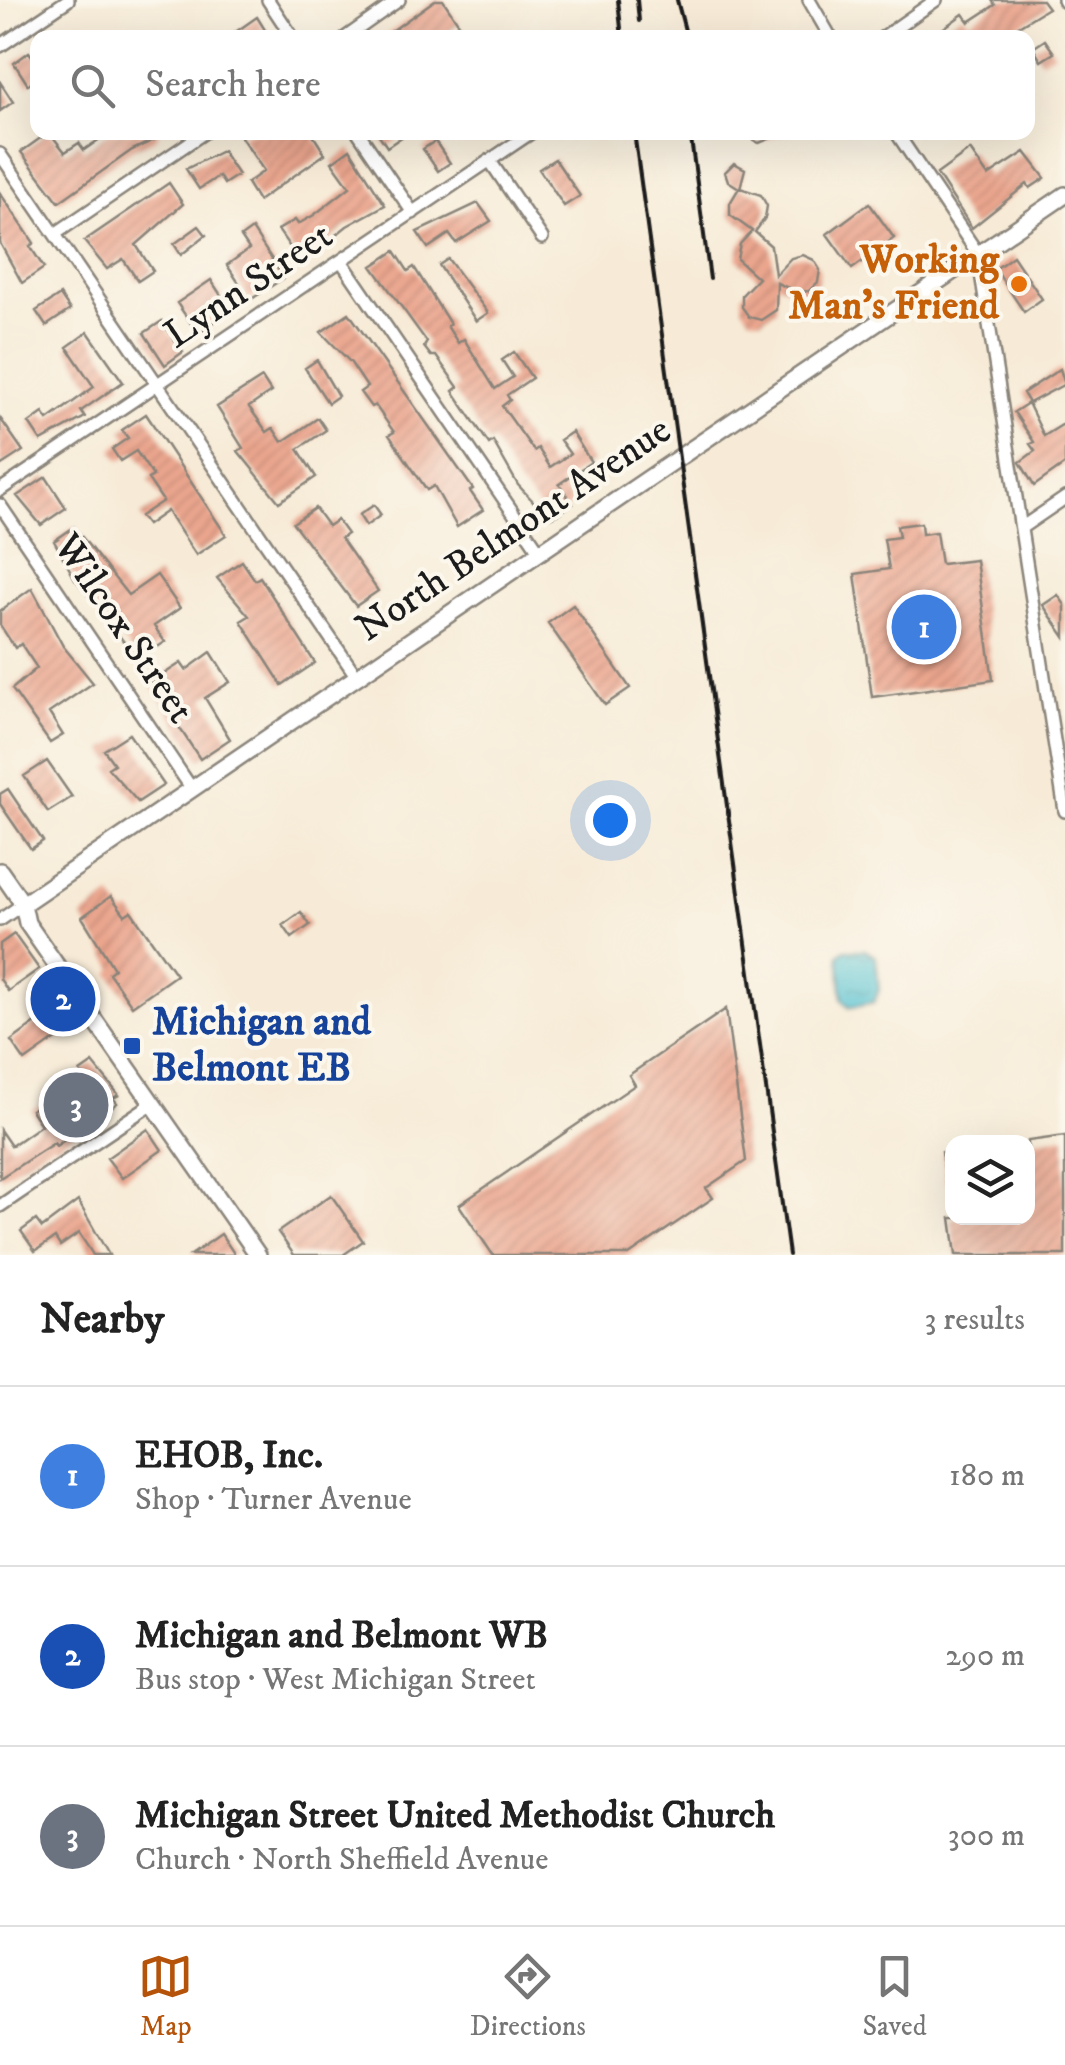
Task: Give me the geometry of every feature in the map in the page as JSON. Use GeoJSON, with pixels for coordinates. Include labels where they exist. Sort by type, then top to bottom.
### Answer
{"type":"FeatureCollection","features":[{"type":"Feature","properties":{"kind":"main road","name":"North Belmont Avenue"},"geometry":{"type":"LineString","coordinates":[[23,904],[1065,195]]}},
{"type":"Feature","properties":{"kind":"main road"},"geometry":{"type":"LineString","coordinates":[[0,871],[23,904],[28,922],[258,1255]]}},
{"type":"Feature","properties":{"kind":"street"},"geometry":{"type":"LineString","coordinates":[[0,46],[68,0]]}},
{"type":"Feature","properties":{"kind":"street"},"geometry":{"type":"LineString","coordinates":[[268,0],[288,30]]}},
{"type":"Feature","properties":{"kind":"street"},"geometry":{"type":"LineString","coordinates":[[356,30],[399,0]]}},
{"type":"Feature","properties":{"kind":"street"},"geometry":{"type":"LineString","coordinates":[[808,0],[826,30]]}},
{"type":"Feature","properties":{"kind":"street"},"geometry":{"type":"LineString","coordinates":[[893,30],[936,0]]}},
{"type":"Feature","properties":{"kind":"street"},"geometry":{"type":"LineString","coordinates":[[55,234],[193,140]]}},
{"type":"Feature","properties":{"kind":"street"},"geometry":{"type":"LineString","coordinates":[[363,140],[413,213]]}},
{"type":"Feature","properties":{"kind":"street","name":"Lynn Street"},"geometry":{"type":"LineString","coordinates":[[0,490],[520,140]]}},
{"type":"Feature","properties":{"kind":"street"},"geometry":{"type":"LineString","coordinates":[[901,140],[978,254],[1020,528],[1061,751],[1065,811]]}},
{"type":"Feature","properties":{"kind":"street"},"geometry":{"type":"LineString","coordinates":[[0,154],[356,677]]}},
{"type":"Feature","properties":{"kind":"street"},"geometry":{"type":"LineString","coordinates":[[490,161],[542,238]]}},
{"type":"Feature","properties":{"kind":"street"},"geometry":{"type":"LineString","coordinates":[[342,262],[540,552]]}},
{"type":"Feature","properties":{"kind":"street"},"geometry":{"type":"LineString","coordinates":[[1020,528],[1065,498]]}},
{"type":"Feature","properties":{"kind":"street","name":"Wilcox Street"},"geometry":{"type":"LineString","coordinates":[[0,505],[192,789]]}},
{"type":"Feature","properties":{"kind":"street","name":"North Belmont Avenue"},"geometry":{"type":"LineString","coordinates":[[0,920],[23,904]]}},
{"type":"Feature","properties":{"kind":"street"},"geometry":{"type":"LineString","coordinates":[[0,1206],[153,1103]]}},
{"type":"Feature","properties":{"kind":"water"},"geometry":{"type":"Polygon","coordinates":[[[845,950],[865,950],[876,957],[879,990],[874,1002],[850,1007],[843,1000],[839,955],[845,950]]]}},
{"type":"Feature","properties":{"kind":"building"},"geometry":{"type":"Polygon","coordinates":[[[435,0],[443,0],[459,24],[451,30],[393,30],[435,0]]]}},
{"type":"Feature","properties":{"kind":"building"},"geometry":{"type":"Polygon","coordinates":[[[992,0],[1042,0],[1048,8],[1012,30],[941,30],[963,14],[969,22],[995,5],[992,0]]]}},
{"type":"Feature","properties":{"kind":"building"},"geometry":{"type":"Polygon","coordinates":[[[257,17],[265,30],[238,30],[257,17]]]}},
{"type":"Feature","properties":{"kind":"building"},"geometry":{"type":"Polygon","coordinates":[[[1045,40],[1054,53],[1041,61],[1035,47],[1045,40]]]}},
{"type":"Feature","properties":{"kind":"building"},"geometry":{"type":"Polygon","coordinates":[[[29,52],[30,84],[28,85],[14,63],[29,52]]]}},
{"type":"Feature","properties":{"kind":"building"},"geometry":{"type":"Polygon","coordinates":[[[0,82],[13,102],[0,111],[0,82]]]}},
{"type":"Feature","properties":{"kind":"building"},"geometry":{"type":"Polygon","coordinates":[[[38,140],[55,140],[65,152],[79,143],[84,150],[98,140],[154,140],[132,150],[59,202],[21,152],[38,140]]]}},
{"type":"Feature","properties":{"kind":"building"},"geometry":{"type":"Polygon","coordinates":[[[243,140],[316,140],[325,154],[258,201],[247,183],[264,171],[243,140]]]}},
{"type":"Feature","properties":{"kind":"building"},"geometry":{"type":"Polygon","coordinates":[[[435,141],[450,163],[438,171],[423,149],[435,141]]]}},
{"type":"Feature","properties":{"kind":"building"},"geometry":{"type":"Polygon","coordinates":[[[350,149],[385,205],[347,226],[301,263],[278,230],[314,215],[350,187],[332,162],[350,149]]]}},
{"type":"Feature","properties":{"kind":"building"},"geometry":{"type":"Polygon","coordinates":[[[970,150],[988,176],[1025,152],[1045,178],[1030,188],[1027,184],[972,228],[937,174],[970,150]]]}},
{"type":"Feature","properties":{"kind":"building"},"geometry":{"type":"Polygon","coordinates":[[[222,151],[238,175],[224,184],[219,176],[199,189],[186,169],[222,151]]]}},
{"type":"Feature","properties":{"kind":"building"},"geometry":{"type":"Polygon","coordinates":[[[555,159],[580,196],[564,206],[539,169],[555,159]]]}},
{"type":"Feature","properties":{"kind":"building"},"geometry":{"type":"Polygon","coordinates":[[[734,163],[745,169],[740,188],[761,195],[767,206],[765,218],[755,232],[771,246],[775,275],[791,258],[803,255],[814,260],[820,270],[818,282],[809,291],[797,292],[777,283],[776,310],[761,320],[749,317],[742,307],[742,295],[758,278],[737,259],[740,244],[752,231],[730,215],[730,203],[739,188],[728,181],[725,172],[734,163]]]}},
{"type":"Feature","properties":{"kind":"building"},"geometry":{"type":"Polygon","coordinates":[[[169,183],[183,204],[136,245],[153,271],[138,281],[123,259],[107,269],[84,241],[169,183]]]}},
{"type":"Feature","properties":{"kind":"building"},"geometry":{"type":"Polygon","coordinates":[[[0,193],[34,243],[30,246],[44,268],[22,283],[0,243],[0,193]]]}},
{"type":"Feature","properties":{"kind":"building"},"geometry":{"type":"Polygon","coordinates":[[[478,203],[491,221],[456,243],[449,234],[428,248],[417,232],[478,203]]]}},
{"type":"Feature","properties":{"kind":"building"},"geometry":{"type":"Polygon","coordinates":[[[869,203],[894,238],[852,269],[827,234],[869,203]]]}},
{"type":"Feature","properties":{"kind":"building"},"geometry":{"type":"Polygon","coordinates":[[[199,226],[206,235],[181,255],[174,244],[199,226]]]}},
{"type":"Feature","properties":{"kind":"building"},"geometry":{"type":"Polygon","coordinates":[[[252,229],[284,278],[250,300],[227,265],[249,249],[241,237],[252,229]]]}},
{"type":"Feature","properties":{"kind":"building"},"geometry":{"type":"Polygon","coordinates":[[[395,251],[408,271],[414,267],[458,343],[464,339],[495,389],[513,377],[502,360],[514,352],[532,378],[507,395],[510,400],[502,406],[534,451],[538,448],[550,467],[570,454],[560,440],[572,432],[591,462],[559,484],[573,504],[557,515],[549,518],[518,485],[493,441],[489,444],[453,391],[458,387],[436,356],[424,347],[427,342],[372,266],[395,251]]]}},
{"type":"Feature","properties":{"kind":"building","name":"Working Man's Friend"},"geometry":{"type":"Polygon","coordinates":[[[1013,256],[1042,299],[1024,312],[995,269],[1013,256]]]}},
{"type":"Feature","properties":{"kind":"building"},"geometry":{"type":"Polygon","coordinates":[[[448,259],[488,313],[476,321],[439,265],[448,259]]]}},
{"type":"Feature","properties":{"kind":"building"},"geometry":{"type":"Polygon","coordinates":[[[211,280],[222,297],[216,301],[225,314],[198,334],[177,303],[211,280]]]}},
{"type":"Feature","properties":{"kind":"building"},"geometry":{"type":"Polygon","coordinates":[[[60,295],[70,310],[46,326],[36,311],[60,295]]]}},
{"type":"Feature","properties":{"kind":"building"},"geometry":{"type":"Polygon","coordinates":[[[349,313],[473,489],[470,491],[483,510],[457,527],[434,486],[427,490],[389,435],[394,432],[375,405],[371,407],[360,392],[367,387],[351,363],[321,332],[349,313]]]}},
{"type":"Feature","properties":{"kind":"building"},"geometry":{"type":"Polygon","coordinates":[[[162,321],[183,352],[165,365],[144,333],[162,321]]]}},
{"type":"Feature","properties":{"kind":"building"},"geometry":{"type":"Polygon","coordinates":[[[88,332],[123,382],[81,411],[85,417],[41,441],[29,423],[43,413],[48,420],[94,387],[67,347],[88,332]]]}},
{"type":"Feature","properties":{"kind":"building"},"geometry":{"type":"Polygon","coordinates":[[[317,360],[338,396],[328,403],[305,368],[317,360]]]}},
{"type":"Feature","properties":{"kind":"building"},"geometry":{"type":"Polygon","coordinates":[[[1060,369],[1065,384],[1029,403],[1023,393],[1060,369]]]}},
{"type":"Feature","properties":{"kind":"building"},"geometry":{"type":"Polygon","coordinates":[[[262,378],[271,392],[249,407],[267,432],[273,428],[282,442],[318,418],[326,430],[298,449],[316,477],[279,502],[238,451],[243,448],[217,407],[262,378]]]}},
{"type":"Feature","properties":{"kind":"building"},"geometry":{"type":"Polygon","coordinates":[[[1028,403],[1044,436],[1065,423],[1065,464],[1034,486],[1020,462],[1035,451],[1030,444],[1034,442],[1014,412],[1028,403]]]}},
{"type":"Feature","properties":{"kind":"building"},"geometry":{"type":"Polygon","coordinates":[[[146,414],[226,535],[196,555],[167,511],[147,525],[140,516],[163,501],[148,479],[153,476],[136,451],[120,461],[112,449],[128,438],[122,430],[146,414]]]}},
{"type":"Feature","properties":{"kind":"building"},"geometry":{"type":"Polygon","coordinates":[[[0,418],[23,451],[0,466],[0,418]]]}},
{"type":"Feature","properties":{"kind":"building"},"geometry":{"type":"Polygon","coordinates":[[[46,477],[66,508],[41,525],[17,496],[46,477]]]}},
{"type":"Feature","properties":{"kind":"building"},"geometry":{"type":"Polygon","coordinates":[[[374,505],[381,515],[366,526],[359,515],[374,505]]]}},
{"type":"Feature","properties":{"kind":"building"},"geometry":{"type":"Polygon","coordinates":[[[315,508],[328,526],[337,520],[347,534],[341,538],[378,591],[356,606],[293,523],[315,508]]]}},
{"type":"Feature","properties":{"kind":"building"},"geometry":{"type":"Polygon","coordinates":[[[921,523],[922,534],[936,532],[941,564],[976,560],[993,680],[872,697],[855,574],[889,569],[884,539],[899,537],[897,526],[921,523]]]}},
{"type":"Feature","properties":{"kind":"building"},"geometry":{"type":"Polygon","coordinates":[[[74,527],[128,595],[157,575],[180,608],[154,626],[165,642],[138,660],[75,579],[54,541],[74,527]]]}},
{"type":"Feature","properties":{"kind":"building"},"geometry":{"type":"Polygon","coordinates":[[[242,561],[255,580],[260,577],[315,663],[282,685],[241,621],[249,616],[217,578],[242,561]]]}},
{"type":"Feature","properties":{"kind":"building"},"geometry":{"type":"Polygon","coordinates":[[[32,588],[63,646],[93,683],[49,713],[63,735],[50,743],[12,689],[37,668],[21,644],[15,648],[0,625],[0,611],[32,588]]]}},
{"type":"Feature","properties":{"kind":"building"},"geometry":{"type":"Polygon","coordinates":[[[1058,595],[1065,605],[1065,637],[1043,605],[1058,595]]]}},
{"type":"Feature","properties":{"kind":"building"},"geometry":{"type":"Polygon","coordinates":[[[573,605],[630,688],[605,705],[548,623],[573,605]]]}},
{"type":"Feature","properties":{"kind":"building"},"geometry":{"type":"Polygon","coordinates":[[[211,652],[230,682],[205,698],[230,739],[200,759],[150,683],[181,663],[186,670],[211,652]]]}},
{"type":"Feature","properties":{"kind":"building"},"geometry":{"type":"Polygon","coordinates":[[[129,734],[164,785],[138,802],[108,768],[114,764],[104,750],[129,734]]]}},
{"type":"Feature","properties":{"kind":"building"},"geometry":{"type":"Polygon","coordinates":[[[47,761],[72,797],[48,812],[24,776],[47,761]]]}},
{"type":"Feature","properties":{"kind":"building"},"geometry":{"type":"Polygon","coordinates":[[[8,789],[43,841],[31,849],[0,804],[0,794],[8,789]]]}},
{"type":"Feature","properties":{"kind":"building"},"geometry":{"type":"Polygon","coordinates":[[[111,896],[125,915],[131,911],[176,975],[132,1006],[109,973],[114,969],[82,917],[111,896]]]}},
{"type":"Feature","properties":{"kind":"building"},"geometry":{"type":"Polygon","coordinates":[[[301,912],[310,925],[292,938],[283,925],[301,912]]]}},
{"type":"Feature","properties":{"kind":"building"},"geometry":{"type":"Polygon","coordinates":[[[14,934],[39,969],[8,991],[0,979],[0,944],[14,934]]]}},
{"type":"Feature","properties":{"kind":"building"},"geometry":{"type":"Polygon","coordinates":[[[62,1004],[76,1025],[25,1061],[11,1041],[62,1004]]]}},
{"type":"Feature","properties":{"kind":"building"},"geometry":{"type":"Polygon","coordinates":[[[726,1009],[746,1161],[706,1188],[713,1198],[629,1255],[493,1255],[459,1205],[635,1085],[629,1075],[726,1009]]]}},
{"type":"Feature","properties":{"kind":"building"},"geometry":{"type":"Polygon","coordinates":[[[93,1063],[119,1095],[113,1098],[117,1103],[56,1146],[54,1143],[0,1178],[0,1130],[11,1146],[41,1125],[31,1110],[85,1079],[80,1072],[93,1063]]]}},
{"type":"Feature","properties":{"kind":"building"},"geometry":{"type":"Polygon","coordinates":[[[148,1129],[162,1150],[122,1178],[107,1158],[148,1129]]]}},
{"type":"Feature","properties":{"kind":"building"},"geometry":{"type":"Polygon","coordinates":[[[1065,1136],[1065,1255],[956,1255],[952,1225],[1035,1225],[1035,1140],[1065,1136]]]}},
{"type":"Feature","properties":{"kind":"building"},"geometry":{"type":"Polygon","coordinates":[[[331,1195],[363,1241],[343,1255],[294,1255],[278,1232],[331,1195]]]}},
{"type":"Feature","properties":{"kind":"building"},"geometry":{"type":"Polygon","coordinates":[[[78,1201],[109,1255],[93,1255],[79,1233],[60,1246],[55,1238],[35,1251],[21,1231],[36,1220],[42,1228],[78,1201]]]}},
{"type":"Feature","properties":{"kind":"building"},"geometry":{"type":"Polygon","coordinates":[[[221,1234],[235,1255],[191,1255],[221,1234]]]}},
{"type":"Feature","properties":{"kind":"railway"},"geometry":{"type":"LineString","coordinates":[[618,0],[621,30]]}},
{"type":"Feature","properties":{"kind":"railway"},"geometry":{"type":"LineString","coordinates":[[637,0],[639,21]]}},
{"type":"Feature","properties":{"kind":"railway"},"geometry":{"type":"LineString","coordinates":[[677,0],[685,30]]}},
{"type":"Feature","properties":{"kind":"railway"},"geometry":{"type":"LineString","coordinates":[[635,140],[789,1255]]}},
{"type":"Feature","properties":{"kind":"railway"},"geometry":{"type":"LineString","coordinates":[[691,140],[710,279]]}},
{"type":"Feature","properties":{"kind":"place","name":"Working Man's Friend"},"geometry":{"type":"Point","coordinates":[1019,284]}},
{"type":"Feature","properties":{"kind":"place","name":"EHOB, Inc."},"geometry":{"type":"Point","coordinates":[924,627]}},
{"type":"Feature","properties":{"kind":"place","name":"Michigan and Belmont WB"},"geometry":{"type":"Point","coordinates":[63,999]}},
{"type":"Feature","properties":{"kind":"place","name":"Michigan and Belmont EB"},"geometry":{"type":"Point","coordinates":[132,1046]}},
{"type":"Feature","properties":{"kind":"place","name":"Michigan Street United Methodist Church"},"geometry":{"type":"Point","coordinates":[76,1105]}}]}
